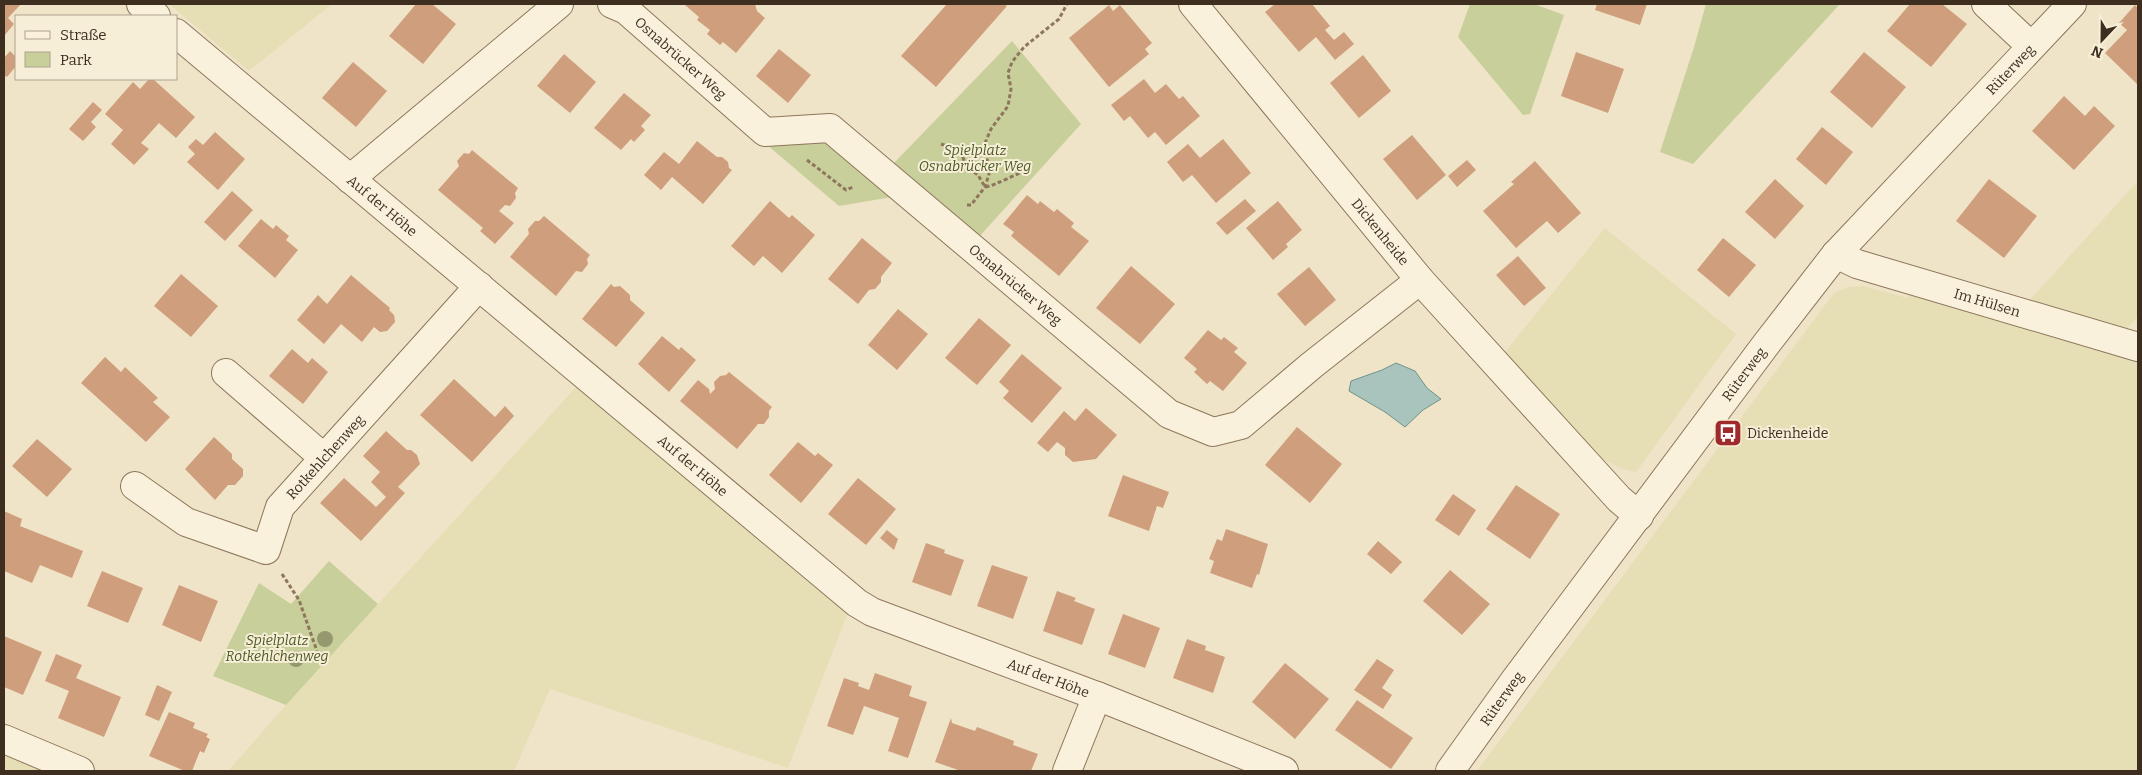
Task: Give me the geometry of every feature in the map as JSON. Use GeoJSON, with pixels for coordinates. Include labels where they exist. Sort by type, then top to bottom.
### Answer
{"type":"FeatureCollection","features":[{"type":"Feature","properties":{"kind":"street"},"geometry":{"type":"LineString","coordinates":[[141,4],[155,15]]}},
{"type":"Feature","properties":{"kind":"street"},"geometry":{"type":"LineString","coordinates":[[350,179],[559,4]]}},
{"type":"Feature","properties":{"kind":"street","name":"Osnabrücker Weg"},"geometry":{"type":"LineString","coordinates":[[612,4],[626,10],[765,132],[830,128],[1169,414],[1213,432],[1241,425],[1312,365],[1420,280]]}},
{"type":"Feature","properties":{"kind":"street","name":"Dickenheide"},"geometry":{"type":"LineString","coordinates":[[1193,4],[1420,280],[1619,499],[1639,516]]}},
{"type":"Feature","properties":{"kind":"street"},"geometry":{"type":"LineString","coordinates":[[1986,4],[2031,46]]}},
{"type":"Feature","properties":{"kind":"street","name":"Rüterweg"},"geometry":{"type":"LineString","coordinates":[[1450,771],[1515,680],[1767,343],[1836,254],[2072,4]]}},
{"type":"Feature","properties":{"kind":"street","name":"Auf der Höhe"},"geometry":{"type":"LineString","coordinates":[[178,35],[856,603],[872,612],[1097,696],[1284,771]]}},
{"type":"Feature","properties":{"kind":"street","name":"Im Hülsen"},"geometry":{"type":"LineString","coordinates":[[1836,254],[1857,264],[2138,347]]}},
{"type":"Feature","properties":{"kind":"street","name":"Rotkehlchenweg"},"geometry":{"type":"LineString","coordinates":[[266,550],[280,507],[479,286]]}},
{"type":"Feature","properties":{"kind":"street"},"geometry":{"type":"LineString","coordinates":[[226,373],[324,458]]}},
{"type":"Feature","properties":{"kind":"street"},"geometry":{"type":"LineString","coordinates":[[135,486],[186,522],[266,550]]}},
{"type":"Feature","properties":{"kind":"street"},"geometry":{"type":"LineString","coordinates":[[1066,771],[1097,696]]}},
{"type":"Feature","properties":{"kind":"street"},"geometry":{"type":"LineString","coordinates":[[4,739],[80,771]]}},
{"type":"Feature","properties":{"kind":"path"},"geometry":{"type":"LineString","coordinates":[[936,218],[958,204],[971,205],[985,187],[989,174],[985,143],[991,129],[1008,106],[1011,88],[1008,73],[1012,62],[1024,47],[1059,19],[1067,4]]}},
{"type":"Feature","properties":{"kind":"path"},"geometry":{"type":"LineString","coordinates":[[765,132],[794,150],[846,190],[887,177]]}},
{"type":"Feature","properties":{"kind":"path"},"geometry":{"type":"LineString","coordinates":[[941,144],[953,148],[962,154],[968,168],[978,176],[985,187]]}},
{"type":"Feature","properties":{"kind":"path"},"geometry":{"type":"LineString","coordinates":[[985,187],[993,187],[1002,180],[1030,169]]}},
{"type":"Feature","properties":{"kind":"path"},"geometry":{"type":"LineString","coordinates":[[266,550],[299,600],[317,650]]}},
{"type":"Feature","properties":{"kind":"shaded area"},"geometry":{"type":"Polygon","coordinates":[[[169,4],[332,4],[249,71],[169,4]]]}},
{"type":"Feature","properties":{"kind":"shaded area"},"geometry":{"type":"Polygon","coordinates":[[[2138,181],[2138,316],[2126,330],[2028,302],[2138,181]]]}},
{"type":"Feature","properties":{"kind":"shaded area"},"geometry":{"type":"Polygon","coordinates":[[[1605,228],[1736,334],[1636,472],[1623,469],[1604,460],[1505,352],[1605,228]]]}},
{"type":"Feature","properties":{"kind":"shaded area"},"geometry":{"type":"Polygon","coordinates":[[[1863,286],[1908,298],[1911,290],[2138,357],[2138,771],[1477,771],[1834,293],[1848,287],[1863,286]]]}},
{"type":"Feature","properties":{"kind":"shaded area"},"geometry":{"type":"Polygon","coordinates":[[[577,386],[808,582],[848,612],[788,768],[550,689],[514,771],[228,771],[286,705],[577,386]]]}},
{"type":"Feature","properties":{"kind":"shaded area"},"geometry":{"type":"Polygon","coordinates":[[[4,751],[52,771],[4,771],[4,751]]]}},
{"type":"Feature","properties":{"kind":"green space"},"geometry":{"type":"Polygon","coordinates":[[[1470,4],[1534,4],[1564,15],[1530,114],[1523,115],[1458,37],[1470,4]]]}},
{"type":"Feature","properties":{"kind":"green space"},"geometry":{"type":"Polygon","coordinates":[[[1706,4],[1840,4],[1693,164],[1660,152],[1706,4]]]}},
{"type":"Feature","properties":{"kind":"green space","name":"Spielplatz Osnabrücker Weg"},"geometry":{"type":"Polygon","coordinates":[[[1012,41],[1081,124],[979,237],[893,164],[1012,41]]]}},
{"type":"Feature","properties":{"kind":"green space"},"geometry":{"type":"Polygon","coordinates":[[[829,139],[898,196],[839,206],[766,144],[829,139]]]}},
{"type":"Feature","properties":{"kind":"green space","name":"Spielplatz Rotkehlchenweg"},"geometry":{"type":"Polygon","coordinates":[[[329,561],[378,604],[286,705],[213,676],[259,583],[291,604],[329,561]]]}},
{"type":"Feature","properties":{"kind":"water"},"geometry":{"type":"Polygon","coordinates":[[[1396,363],[1415,371],[1427,388],[1441,399],[1423,410],[1405,427],[1385,412],[1349,391],[1351,381],[1396,363]]]}},
{"type":"Feature","properties":{"kind":"building"},"geometry":{"type":"Polygon","coordinates":[[[4,4],[21,4],[8,18],[14,24],[4,36],[4,4]]]}},
{"type":"Feature","properties":{"kind":"building"},"geometry":{"type":"Polygon","coordinates":[[[416,4],[432,4],[456,24],[423,64],[389,36],[416,4]]]}},
{"type":"Feature","properties":{"kind":"building"},"geometry":{"type":"Polygon","coordinates":[[[686,4],[755,4],[757,11],[765,18],[736,53],[723,42],[720,45],[707,34],[710,30],[697,20],[699,17],[686,4]]]}},
{"type":"Feature","properties":{"kind":"building"},"geometry":{"type":"Polygon","coordinates":[[[947,4],[1004,4],[1007,6],[936,87],[901,56],[947,4]]]}},
{"type":"Feature","properties":{"kind":"building"},"geometry":{"type":"Polygon","coordinates":[[[1275,4],[1312,4],[1330,26],[1325,30],[1334,40],[1344,32],[1354,44],[1335,60],[1316,37],[1299,52],[1265,12],[1275,4]]]}},
{"type":"Feature","properties":{"kind":"building"},"geometry":{"type":"Polygon","coordinates":[[[1597,4],[1647,4],[1640,25],[1595,10],[1597,4]]]}},
{"type":"Feature","properties":{"kind":"building"},"geometry":{"type":"Polygon","coordinates":[[[1910,4],[1942,4],[1967,24],[1931,67],[1887,31],[1910,4]]]}},
{"type":"Feature","properties":{"kind":"building"},"geometry":{"type":"Polygon","coordinates":[[[1109,5],[1113,11],[1120,5],[1152,43],[1145,49],[1149,54],[1109,87],[1069,38],[1109,5]]]}},
{"type":"Feature","properties":{"kind":"building"},"geometry":{"type":"Polygon","coordinates":[[[2135,5],[2138,8],[2138,85],[2105,53],[2127,30],[2119,23],[2135,5]]]}},
{"type":"Feature","properties":{"kind":"building"},"geometry":{"type":"Polygon","coordinates":[[[779,49],[811,75],[788,103],[756,76],[779,49]]]}},
{"type":"Feature","properties":{"kind":"building"},"geometry":{"type":"Polygon","coordinates":[[[10,51],[15,56],[15,67],[7,77],[4,75],[4,58],[10,51]]]}},
{"type":"Feature","properties":{"kind":"building"},"geometry":{"type":"Polygon","coordinates":[[[1576,52],[1624,69],[1608,113],[1561,96],[1576,52]]]}},
{"type":"Feature","properties":{"kind":"building"},"geometry":{"type":"Polygon","coordinates":[[[1864,52],[1906,87],[1872,128],[1830,92],[1864,52]]]}},
{"type":"Feature","properties":{"kind":"building"},"geometry":{"type":"Polygon","coordinates":[[[564,54],[596,82],[570,113],[537,86],[564,54]]]}},
{"type":"Feature","properties":{"kind":"building"},"geometry":{"type":"Polygon","coordinates":[[[1363,55],[1391,91],[1359,118],[1330,83],[1363,55]]]}},
{"type":"Feature","properties":{"kind":"building"},"geometry":{"type":"Polygon","coordinates":[[[353,62],[387,91],[356,127],[322,98],[353,62]]]}},
{"type":"Feature","properties":{"kind":"building"},"geometry":{"type":"Polygon","coordinates":[[[1144,79],[1155,93],[1166,84],[1179,99],[1183,96],[1200,116],[1166,145],[1155,132],[1148,138],[1130,116],[1124,121],[1111,105],[1144,79]]]}},
{"type":"Feature","properties":{"kind":"building"},"geometry":{"type":"Polygon","coordinates":[[[148,80],[154,80],[195,117],[176,138],[159,123],[141,143],[149,149],[134,165],[111,144],[123,130],[105,114],[133,82],[140,89],[148,80]]]}},
{"type":"Feature","properties":{"kind":"building"},"geometry":{"type":"Polygon","coordinates":[[[624,93],[651,115],[641,126],[645,130],[634,142],[631,139],[621,150],[594,128],[624,93]]]}},
{"type":"Feature","properties":{"kind":"building"},"geometry":{"type":"Polygon","coordinates":[[[2064,96],[2085,116],[2094,106],[2115,126],[2074,170],[2032,131],[2064,96]]]}},
{"type":"Feature","properties":{"kind":"building"},"geometry":{"type":"Polygon","coordinates":[[[93,102],[102,110],[91,122],[96,127],[83,141],[69,129],[93,102]]]}},
{"type":"Feature","properties":{"kind":"building"},"geometry":{"type":"Polygon","coordinates":[[[1822,127],[1853,152],[1826,185],[1796,159],[1822,127]]]}},
{"type":"Feature","properties":{"kind":"building"},"geometry":{"type":"Polygon","coordinates":[[[215,132],[245,159],[218,190],[187,162],[195,154],[188,147],[196,139],[203,145],[215,132]]]}},
{"type":"Feature","properties":{"kind":"building"},"geometry":{"type":"Polygon","coordinates":[[[1412,135],[1446,175],[1417,200],[1383,159],[1412,135]]]}},
{"type":"Feature","properties":{"kind":"building"},"geometry":{"type":"Polygon","coordinates":[[[1223,139],[1251,173],[1216,203],[1192,175],[1183,182],[1167,162],[1188,144],[1200,158],[1223,139]]]}},
{"type":"Feature","properties":{"kind":"building"},"geometry":{"type":"Polygon","coordinates":[[[697,141],[717,157],[722,157],[728,162],[729,168],[732,170],[703,204],[672,177],[661,190],[644,175],[664,152],[679,164],[697,141]]]}},
{"type":"Feature","properties":{"kind":"building"},"geometry":{"type":"Polygon","coordinates":[[[472,150],[518,188],[515,193],[516,198],[510,206],[505,205],[499,211],[514,223],[495,244],[480,231],[483,228],[438,190],[459,166],[457,161],[464,153],[469,154],[472,150]]]}},
{"type":"Feature","properties":{"kind":"building"},"geometry":{"type":"Polygon","coordinates":[[[1467,160],[1476,170],[1457,187],[1448,176],[1467,160]]]}},
{"type":"Feature","properties":{"kind":"building"},"geometry":{"type":"Polygon","coordinates":[[[1535,161],[1581,213],[1558,233],[1547,221],[1516,248],[1483,211],[1514,184],[1511,182],[1535,161]]]}},
{"type":"Feature","properties":{"kind":"building"},"geometry":{"type":"Polygon","coordinates":[[[1775,179],[1804,206],[1775,239],[1745,212],[1775,179]]]}},
{"type":"Feature","properties":{"kind":"building"},"geometry":{"type":"Polygon","coordinates":[[[1989,179],[2037,216],[2004,258],[1956,221],[1989,179]]]}},
{"type":"Feature","properties":{"kind":"building"},"geometry":{"type":"Polygon","coordinates":[[[232,191],[253,210],[225,241],[204,222],[232,191]]]}},
{"type":"Feature","properties":{"kind":"building"},"geometry":{"type":"Polygon","coordinates":[[[1027,195],[1038,204],[1040,201],[1054,212],[1057,209],[1074,223],[1071,227],[1089,241],[1059,276],[1011,236],[1014,232],[1003,224],[1027,195]]]}},
{"type":"Feature","properties":{"kind":"building"},"geometry":{"type":"Polygon","coordinates":[[[1245,199],[1256,211],[1227,235],[1216,223],[1245,199]]]}},
{"type":"Feature","properties":{"kind":"building"},"geometry":{"type":"Polygon","coordinates":[[[770,201],[789,218],[792,215],[815,235],[782,273],[763,256],[754,266],[731,246],[770,201]]]}},
{"type":"Feature","properties":{"kind":"building"},"geometry":{"type":"Polygon","coordinates":[[[1278,201],[1302,230],[1286,244],[1288,247],[1273,260],[1246,228],[1278,201]]]}},
{"type":"Feature","properties":{"kind":"building"},"geometry":{"type":"Polygon","coordinates":[[[544,216],[590,255],[587,259],[588,264],[582,272],[576,271],[556,296],[510,257],[529,234],[528,229],[535,221],[539,221],[544,216]]]}},
{"type":"Feature","properties":{"kind":"building"},"geometry":{"type":"Polygon","coordinates":[[[261,219],[273,229],[276,225],[289,236],[286,240],[298,250],[275,278],[238,246],[261,219]]]}},
{"type":"Feature","properties":{"kind":"building"},"geometry":{"type":"Polygon","coordinates":[[[862,238],[892,263],[881,277],[881,282],[875,289],[869,290],[858,304],[828,279],[862,238]]]}},
{"type":"Feature","properties":{"kind":"building"},"geometry":{"type":"Polygon","coordinates":[[[1723,238],[1756,265],[1729,297],[1697,270],[1723,238]]]}},
{"type":"Feature","properties":{"kind":"building"},"geometry":{"type":"Polygon","coordinates":[[[1518,256],[1546,288],[1524,306],[1496,275],[1518,256]]]}},
{"type":"Feature","properties":{"kind":"building"},"geometry":{"type":"Polygon","coordinates":[[[1131,266],[1175,304],[1140,344],[1096,308],[1131,266]]]}},
{"type":"Feature","properties":{"kind":"building"},"geometry":{"type":"Polygon","coordinates":[[[1309,267],[1336,300],[1305,326],[1277,294],[1309,267]]]}},
{"type":"Feature","properties":{"kind":"building"},"geometry":{"type":"Polygon","coordinates":[[[181,274],[218,306],[191,337],[154,306],[181,274]]]}},
{"type":"Feature","properties":{"kind":"building"},"geometry":{"type":"Polygon","coordinates":[[[351,275],[390,308],[389,310],[394,315],[395,322],[387,331],[380,332],[374,327],[362,342],[341,324],[324,344],[297,320],[318,295],[327,304],[351,275]]]}},
{"type":"Feature","properties":{"kind":"building"},"geometry":{"type":"Polygon","coordinates":[[[611,284],[614,287],[620,286],[630,295],[630,300],[645,313],[616,347],[582,319],[611,284]]]}},
{"type":"Feature","properties":{"kind":"building"},"geometry":{"type":"Polygon","coordinates":[[[898,309],[928,334],[897,370],[868,345],[898,309]]]}},
{"type":"Feature","properties":{"kind":"building"},"geometry":{"type":"Polygon","coordinates":[[[979,318],[1011,345],[977,385],[945,358],[979,318]]]}},
{"type":"Feature","properties":{"kind":"building"},"geometry":{"type":"Polygon","coordinates":[[[1208,330],[1221,340],[1224,337],[1238,348],[1234,352],[1247,363],[1223,391],[1210,381],[1207,384],[1194,372],[1197,369],[1184,358],[1208,330]]]}},
{"type":"Feature","properties":{"kind":"building"},"geometry":{"type":"Polygon","coordinates":[[[662,336],[679,350],[681,347],[696,360],[669,392],[638,364],[662,336]]]}},
{"type":"Feature","properties":{"kind":"building"},"geometry":{"type":"Polygon","coordinates":[[[292,349],[308,363],[312,358],[328,372],[303,404],[269,376],[292,349]]]}},
{"type":"Feature","properties":{"kind":"building"},"geometry":{"type":"Polygon","coordinates":[[[1022,354],[1062,388],[1032,423],[1003,398],[1009,391],[999,382],[1022,354]]]}},
{"type":"Feature","properties":{"kind":"building"},"geometry":{"type":"Polygon","coordinates":[[[105,357],[121,372],[125,367],[158,398],[153,402],[170,417],[146,442],[81,383],[105,357]]]}},
{"type":"Feature","properties":{"kind":"building"},"geometry":{"type":"Polygon","coordinates":[[[729,372],[772,407],[769,411],[769,417],[764,424],[758,424],[737,449],[680,401],[698,380],[709,389],[710,394],[715,389],[714,382],[720,376],[726,375],[729,372]]]}},
{"type":"Feature","properties":{"kind":"building"},"geometry":{"type":"Polygon","coordinates":[[[454,379],[495,417],[505,406],[514,416],[472,462],[420,415],[454,379]]]}},
{"type":"Feature","properties":{"kind":"building"},"geometry":{"type":"Polygon","coordinates":[[[1086,408],[1117,435],[1096,459],[1073,462],[1065,455],[1065,448],[1057,442],[1048,452],[1037,443],[1064,411],[1075,421],[1086,408]]]}},
{"type":"Feature","properties":{"kind":"building"},"geometry":{"type":"Polygon","coordinates":[[[1297,427],[1342,464],[1310,503],[1265,465],[1297,427]]]}},
{"type":"Feature","properties":{"kind":"building"},"geometry":{"type":"Polygon","coordinates":[[[386,431],[407,450],[411,450],[417,455],[420,464],[398,487],[405,493],[361,541],[320,503],[344,478],[376,507],[386,497],[371,482],[380,472],[363,456],[386,431]]]}},
{"type":"Feature","properties":{"kind":"building"},"geometry":{"type":"Polygon","coordinates":[[[214,437],[232,454],[232,459],[243,469],[243,476],[235,485],[228,485],[215,500],[185,469],[214,437]]]}},
{"type":"Feature","properties":{"kind":"building"},"geometry":{"type":"Polygon","coordinates":[[[37,439],[72,469],[47,497],[12,466],[37,439]]]}},
{"type":"Feature","properties":{"kind":"building"},"geometry":{"type":"Polygon","coordinates":[[[798,442],[815,456],[818,453],[833,465],[801,503],[769,475],[798,442]]]}},
{"type":"Feature","properties":{"kind":"building"},"geometry":{"type":"Polygon","coordinates":[[[1123,475],[1169,492],[1163,508],[1157,506],[1149,531],[1108,516],[1123,475]]]}},
{"type":"Feature","properties":{"kind":"building"},"geometry":{"type":"Polygon","coordinates":[[[858,478],[896,509],[866,545],[828,514],[858,478]]]}},
{"type":"Feature","properties":{"kind":"building"},"geometry":{"type":"Polygon","coordinates":[[[1516,485],[1560,514],[1530,559],[1486,529],[1516,485]]]}},
{"type":"Feature","properties":{"kind":"building"},"geometry":{"type":"Polygon","coordinates":[[[1453,494],[1476,510],[1459,536],[1435,520],[1453,494]]]}},
{"type":"Feature","properties":{"kind":"building"},"geometry":{"type":"Polygon","coordinates":[[[4,511],[22,519],[20,526],[83,551],[72,578],[40,565],[32,583],[4,571],[4,511]]]}},
{"type":"Feature","properties":{"kind":"building"},"geometry":{"type":"Polygon","coordinates":[[[1226,529],[1268,544],[1259,575],[1257,574],[1252,588],[1210,573],[1214,561],[1209,559],[1217,539],[1222,541],[1226,529]]]}},
{"type":"Feature","properties":{"kind":"building"},"geometry":{"type":"Polygon","coordinates":[[[887,530],[898,539],[894,550],[880,538],[887,530]]]}},
{"type":"Feature","properties":{"kind":"building"},"geometry":{"type":"Polygon","coordinates":[[[1378,541],[1402,562],[1391,574],[1367,554],[1378,541]]]}},
{"type":"Feature","properties":{"kind":"building"},"geometry":{"type":"Polygon","coordinates":[[[926,543],[945,550],[944,553],[964,560],[951,596],[912,582],[926,543]]]}},
{"type":"Feature","properties":{"kind":"building"},"geometry":{"type":"Polygon","coordinates":[[[992,565],[1028,577],[1013,619],[977,606],[992,565]]]}},
{"type":"Feature","properties":{"kind":"building"},"geometry":{"type":"Polygon","coordinates":[[[1450,570],[1490,604],[1462,635],[1423,601],[1450,570]]]}},
{"type":"Feature","properties":{"kind":"building"},"geometry":{"type":"Polygon","coordinates":[[[102,571],[143,588],[128,623],[87,606],[102,571]]]}},
{"type":"Feature","properties":{"kind":"building"},"geometry":{"type":"Polygon","coordinates":[[[179,585],[218,601],[201,642],[162,625],[179,585]]]}},
{"type":"Feature","properties":{"kind":"building"},"geometry":{"type":"Polygon","coordinates":[[[1057,591],[1076,598],[1074,601],[1095,609],[1082,645],[1043,631],[1057,591]]]}},
{"type":"Feature","properties":{"kind":"building"},"geometry":{"type":"Polygon","coordinates":[[[1123,614],[1160,628],[1145,668],[1108,654],[1123,614]]]}},
{"type":"Feature","properties":{"kind":"building"},"geometry":{"type":"Polygon","coordinates":[[[4,636],[42,652],[23,695],[4,687],[4,636]]]}},
{"type":"Feature","properties":{"kind":"building"},"geometry":{"type":"Polygon","coordinates":[[[1187,639],[1206,646],[1205,650],[1225,657],[1213,693],[1173,678],[1187,639]]]}},
{"type":"Feature","properties":{"kind":"building"},"geometry":{"type":"Polygon","coordinates":[[[56,654],[82,665],[76,678],[121,697],[104,737],[58,718],[69,691],[45,681],[56,654]]]}},
{"type":"Feature","properties":{"kind":"building"},"geometry":{"type":"Polygon","coordinates":[[[1377,659],[1394,670],[1382,688],[1392,695],[1383,709],[1354,690],[1377,659]]]}},
{"type":"Feature","properties":{"kind":"building"},"geometry":{"type":"Polygon","coordinates":[[[1285,663],[1329,699],[1295,739],[1252,702],[1285,663]]]}},
{"type":"Feature","properties":{"kind":"building"},"geometry":{"type":"Polygon","coordinates":[[[875,673],[912,686],[909,696],[927,702],[908,758],[888,751],[899,718],[864,706],[853,735],[827,726],[844,678],[859,683],[858,686],[869,690],[875,673]]]}},
{"type":"Feature","properties":{"kind":"building"},"geometry":{"type":"Polygon","coordinates":[[[157,685],[172,692],[159,721],[145,715],[157,685]]]}},
{"type":"Feature","properties":{"kind":"building"},"geometry":{"type":"Polygon","coordinates":[[[1357,700],[1413,738],[1391,769],[1335,730],[1357,700]]]}},
{"type":"Feature","properties":{"kind":"building"},"geometry":{"type":"Polygon","coordinates":[[[169,712],[195,723],[193,728],[208,734],[206,737],[210,739],[204,753],[200,751],[192,771],[185,771],[149,756],[169,712]]]}},
{"type":"Feature","properties":{"kind":"building"},"geometry":{"type":"Polygon","coordinates":[[[951,718],[952,723],[975,731],[977,727],[1014,741],[1013,745],[1038,754],[1031,771],[961,771],[935,762],[951,718]]]}},
{"type":"Feature","properties":{"kind":"place","name":"Dickenheide"},"geometry":{"type":"Point","coordinates":[1728,433]}}]}
